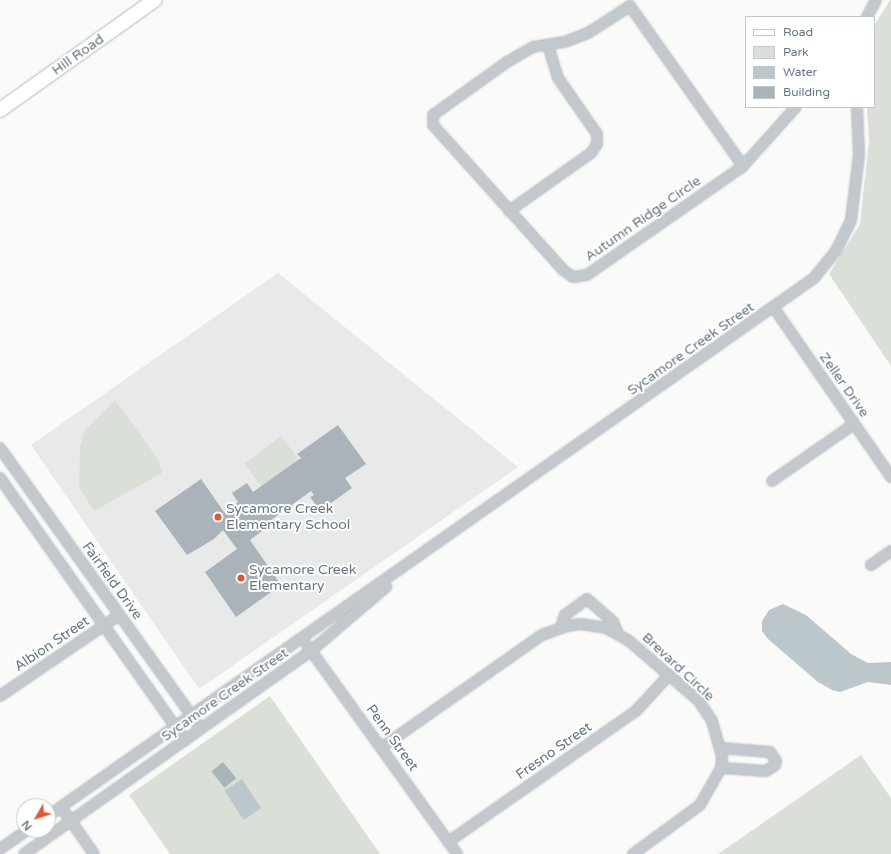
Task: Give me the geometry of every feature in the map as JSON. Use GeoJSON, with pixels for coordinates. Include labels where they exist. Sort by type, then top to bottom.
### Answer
{"type":"FeatureCollection","features":[{"type":"Feature","properties":{"kind":"main road","name":"Hill Road"},"geometry":{"type":"LineString","coordinates":[[0,110],[156,0]]}},
{"type":"Feature","properties":{"kind":"street"},"geometry":{"type":"LineString","coordinates":[[868,16],[876,0]]}},
{"type":"Feature","properties":{"kind":"street","name":"Autumn Ridge Circle"},"geometry":{"type":"LineString","coordinates":[[744,166],[630,6],[588,33],[548,45],[533,47],[507,62],[433,114],[433,125],[563,270],[573,276],[587,275],[744,166],[795,108]]}},
{"type":"Feature","properties":{"kind":"street"},"geometry":{"type":"LineString","coordinates":[[510,210],[591,153],[597,144],[597,134],[558,78],[548,45]]}},
{"type":"Feature","properties":{"kind":"street","name":"Sycamore Creek Street"},"geometry":{"type":"LineString","coordinates":[[56,810],[190,715],[302,639],[774,308],[814,278],[830,261],[845,236],[855,203],[858,172],[856,108]]}},
{"type":"Feature","properties":{"kind":"street","name":"Zeller Drive"},"geometry":{"type":"LineString","coordinates":[[774,308],[891,477]]}},
{"type":"Feature","properties":{"kind":"street"},"geometry":{"type":"LineString","coordinates":[[772,481],[854,424]]}},
{"type":"Feature","properties":{"kind":"street","name":"Fairfield Drive"},"geometry":{"type":"LineString","coordinates":[[0,448],[201,729]]}},
{"type":"Feature","properties":{"kind":"street"},"geometry":{"type":"LineString","coordinates":[[0,478],[105,624],[185,740]]}},
{"type":"Feature","properties":{"kind":"street","name":"Sycamore Creek Street"},"geometry":{"type":"LineString","coordinates":[[24,854],[311,651],[433,546]]}},
{"type":"Feature","properties":{"kind":"street"},"geometry":{"type":"LineString","coordinates":[[871,565],[891,551]]}},
{"type":"Feature","properties":{"kind":"street","name":"Brevard Circle"},"geometry":{"type":"LineString","coordinates":[[561,628],[565,614],[587,599],[613,622],[618,633]]}},
{"type":"Feature","properties":{"kind":"street","name":"Albion Street"},"geometry":{"type":"LineString","coordinates":[[1,694],[119,615]]}},
{"type":"Feature","properties":{"kind":"street","name":"Brevard Circle"},"geometry":{"type":"LineString","coordinates":[[382,747],[542,635],[561,628],[594,625],[618,633],[669,675],[706,711],[721,748],[721,768],[708,795],[696,809],[633,854]]}},
{"type":"Feature","properties":{"kind":"street","name":"Penn Street"},"geometry":{"type":"LineString","coordinates":[[302,639],[382,747],[457,854]]}},
{"type":"Feature","properties":{"kind":"street","name":"Fresno Street"},"geometry":{"type":"LineString","coordinates":[[448,842],[636,710],[669,675]]}},
{"type":"Feature","properties":{"kind":"street"},"geometry":{"type":"LineString","coordinates":[[721,748],[770,752],[776,761],[776,765],[766,771],[721,768]]}},
{"type":"Feature","properties":{"kind":"street"},"geometry":{"type":"LineString","coordinates":[[61,807],[94,854]]}},
{"type":"Feature","properties":{"kind":"street"},"geometry":{"type":"LineString","coordinates":[[0,849],[16,838]]}},
{"type":"Feature","properties":{"kind":"shaded area","name":"Sycamore Creek Elementary"},"geometry":{"type":"Polygon","coordinates":[[[278,273],[518,467],[199,689],[31,445],[278,273]]]}},
{"type":"Feature","properties":{"kind":"green space"},"geometry":{"type":"Polygon","coordinates":[[[891,0],[891,366],[829,274],[860,224],[869,141],[867,108],[875,108],[875,24],[891,0]]]}},
{"type":"Feature","properties":{"kind":"green space"},"geometry":{"type":"Polygon","coordinates":[[[115,400],[158,459],[162,473],[94,511],[79,487],[80,448],[84,431],[115,400]]]}},
{"type":"Feature","properties":{"kind":"green space"},"geometry":{"type":"Polygon","coordinates":[[[281,436],[299,460],[262,488],[244,464],[281,436]]]}},
{"type":"Feature","properties":{"kind":"green space"},"geometry":{"type":"Polygon","coordinates":[[[270,696],[380,854],[170,854],[129,795],[270,696]]]}},
{"type":"Feature","properties":{"kind":"green space"},"geometry":{"type":"Polygon","coordinates":[[[861,755],[891,798],[891,854],[718,854],[861,755]]]}},
{"type":"Feature","properties":{"kind":"water"},"geometry":{"type":"Polygon","coordinates":[[[783,604],[806,615],[851,654],[868,663],[891,662],[891,685],[868,682],[840,692],[832,690],[818,682],[768,639],[762,631],[762,621],[769,610],[783,604]]]}},
{"type":"Feature","properties":{"kind":"water"},"geometry":{"type":"Polygon","coordinates":[[[242,779],[261,808],[243,820],[224,790],[242,779]]]}},
{"type":"Feature","properties":{"kind":"building","name":"Sycamore Creek Elementary School"},"geometry":{"type":"Polygon","coordinates":[[[338,425],[366,464],[345,478],[352,488],[331,503],[319,509],[310,497],[314,495],[311,491],[267,523],[269,526],[250,540],[281,585],[236,617],[205,572],[237,549],[223,530],[214,539],[187,555],[155,511],[201,479],[224,512],[238,502],[232,493],[247,483],[253,492],[301,458],[297,454],[338,425]]]}},
{"type":"Feature","properties":{"kind":"building"},"geometry":{"type":"Polygon","coordinates":[[[223,762],[236,778],[225,788],[211,771],[223,762]]]}},
{"type":"Feature","properties":{"kind":"place","name":"Sycamore Creek Elementary School"},"geometry":{"type":"Point","coordinates":[218,517]}},
{"type":"Feature","properties":{"kind":"place","name":"Sycamore Creek Elementary"},"geometry":{"type":"Point","coordinates":[241,578]}}]}
